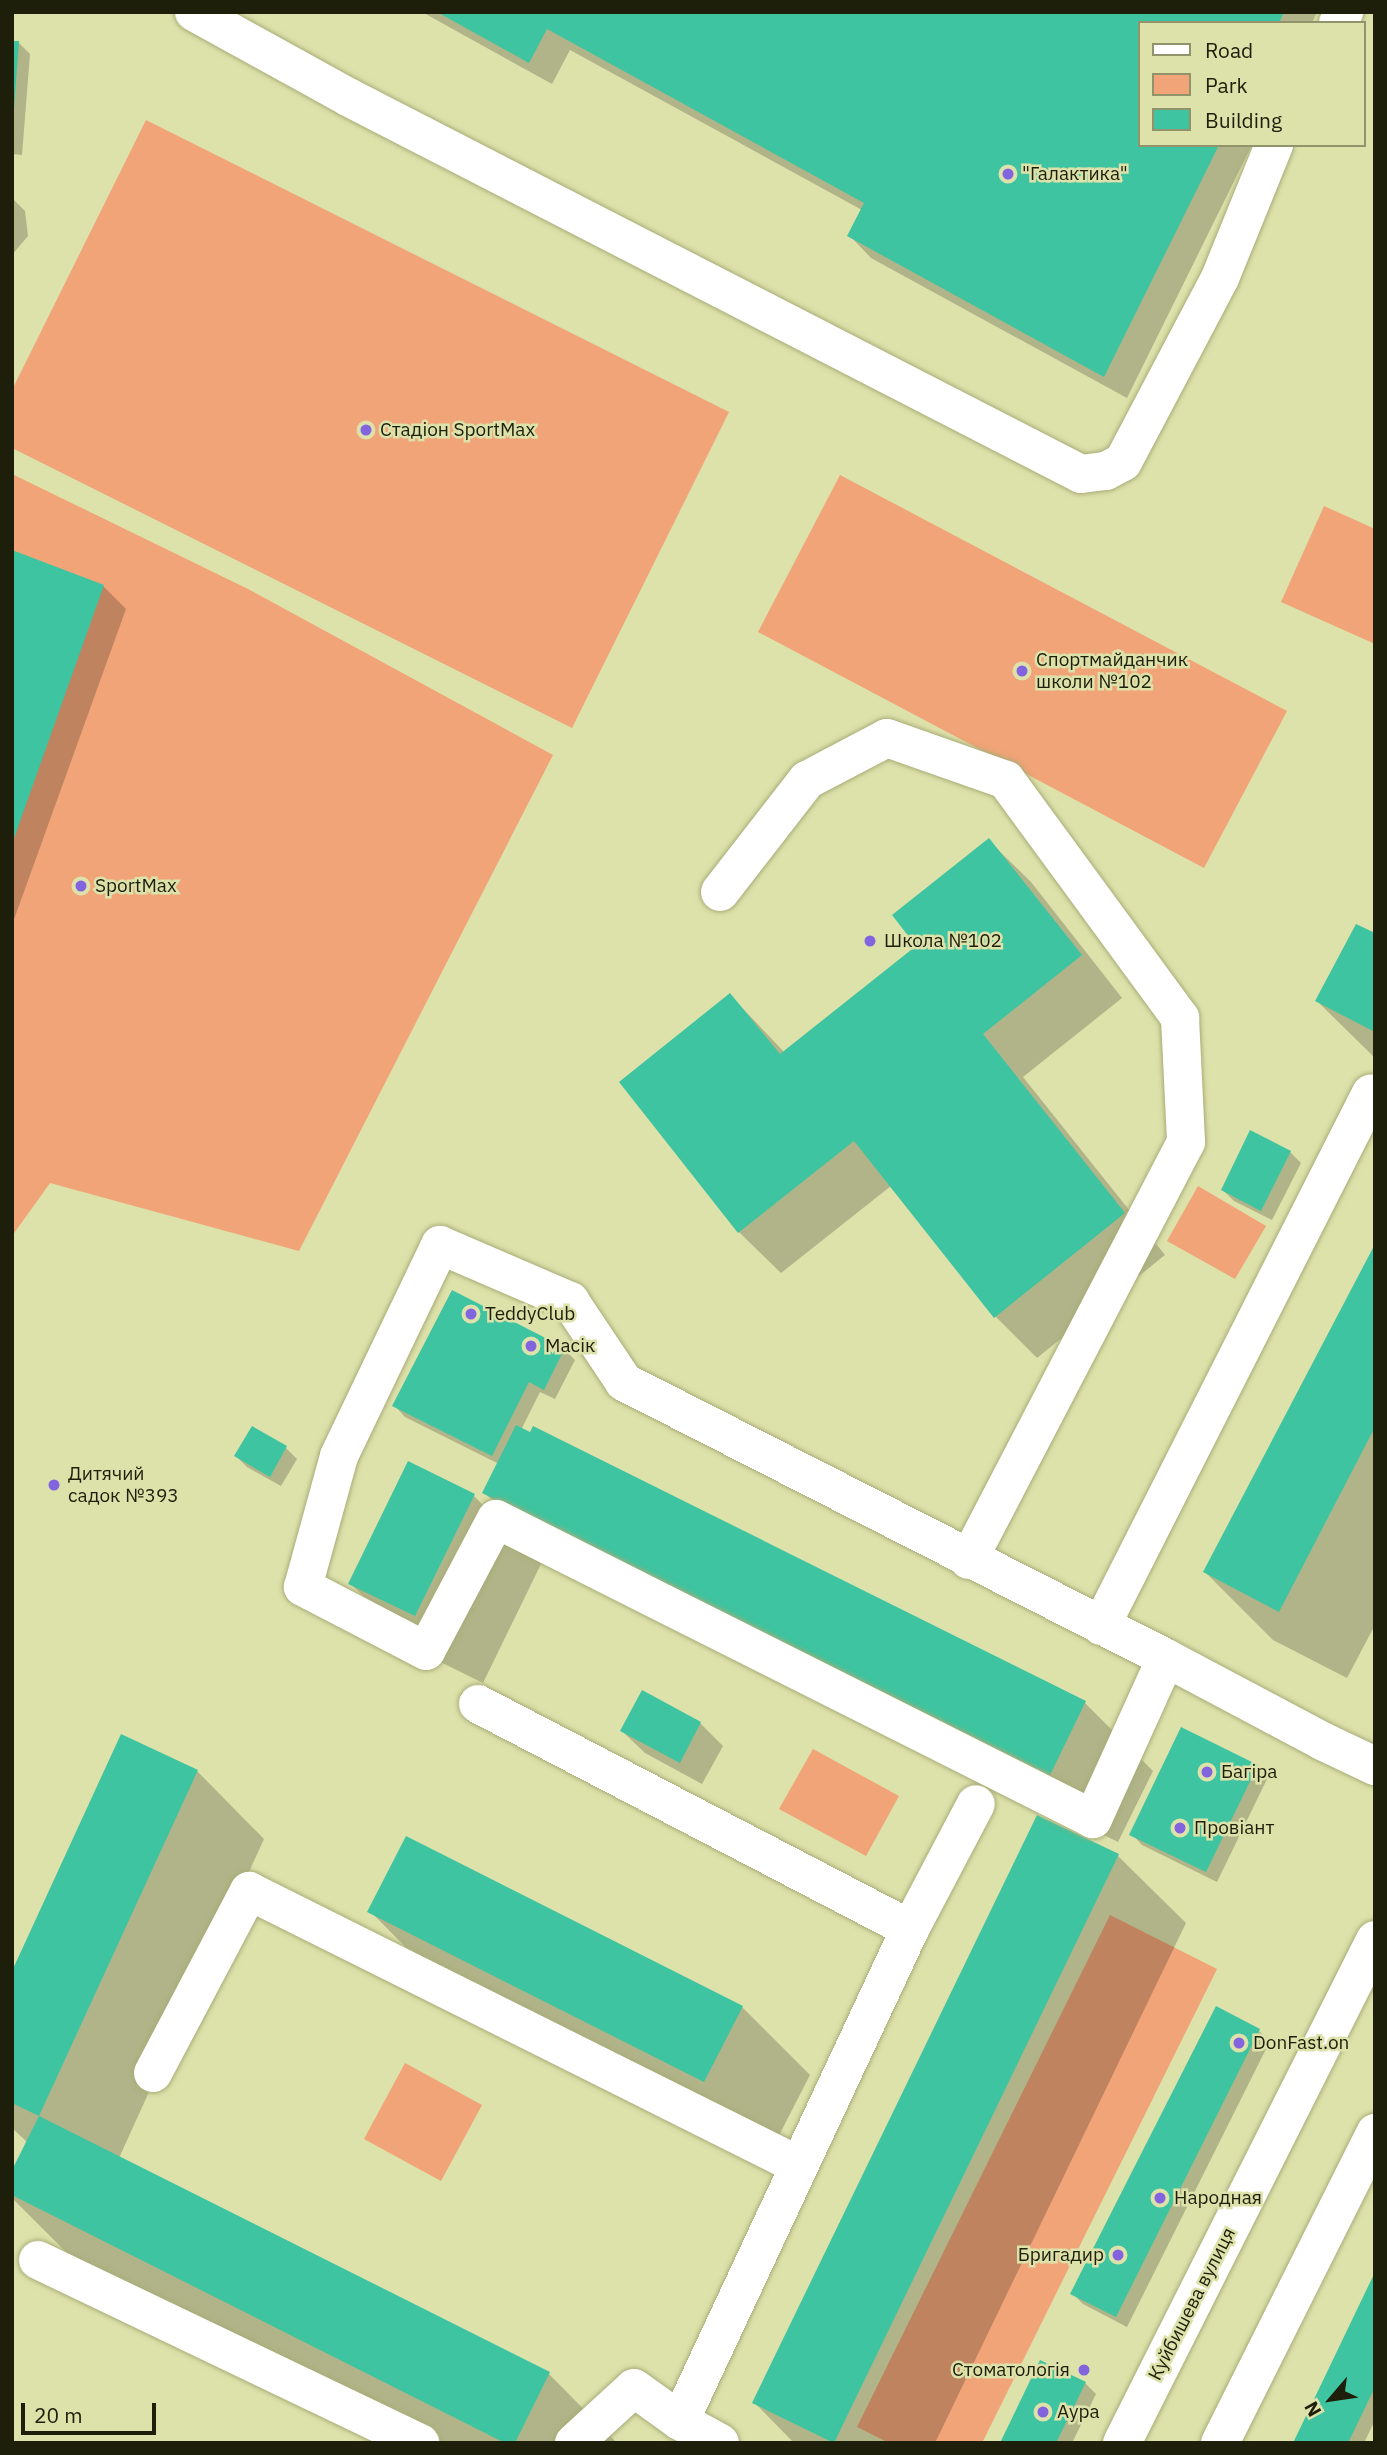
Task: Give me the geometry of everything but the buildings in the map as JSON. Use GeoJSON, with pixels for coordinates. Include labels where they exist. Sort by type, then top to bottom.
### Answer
{"type":"FeatureCollection","features":[{"type":"Feature","properties":{"kind":"main road"},"geometry":{"type":"LineString","coordinates":[[194,12],[373,110],[1081,474],[1106,471],[1123,462],[1220,278],[1273,147]]}},
{"type":"Feature","properties":{"kind":"main road"},"geometry":{"type":"LineString","coordinates":[[720,892],[807,780],[887,738],[1006,780],[1180,1018],[1186,1142],[968,1560]]}},
{"type":"Feature","properties":{"kind":"main road"},"geometry":{"type":"LineString","coordinates":[[1101,1626],[1371,1093]]}},
{"type":"Feature","properties":{"kind":"main road"},"geometry":{"type":"LineString","coordinates":[[1166,1658],[1093,1819],[496,1519],[426,1651],[303,1587],[339,1456],[440,1245],[570,1301],[624,1382],[968,1560],[1166,1658],[1375,1766]]}},
{"type":"Feature","properties":{"kind":"main road"},"geometry":{"type":"LineString","coordinates":[[478,1704],[910,1929]]}},
{"type":"Feature","properties":{"kind":"main road"},"geometry":{"type":"LineString","coordinates":[[680,2421],[910,1929],[975,1804]]}},
{"type":"Feature","properties":{"kind":"main road"},"geometry":{"type":"LineString","coordinates":[[153,2073],[249,1891],[798,2165]]}},
{"type":"Feature","properties":{"kind":"main road","name":"Куйбишева вулиця"},"geometry":{"type":"LineString","coordinates":[[1122,2443],[1375,1940]]}},
{"type":"Feature","properties":{"kind":"main road"},"geometry":{"type":"LineString","coordinates":[[1220,2443],[1375,2133]]}},
{"type":"Feature","properties":{"kind":"main road"},"geometry":{"type":"LineString","coordinates":[[38,2260],[421,2443]]}},
{"type":"Feature","properties":{"kind":"main road"},"geometry":{"type":"LineString","coordinates":[[573,2443],[634,2388],[680,2421],[720,2443]]}},
{"type":"Feature","properties":{"kind":"green space","name":"Стадіон SportMax"},"geometry":{"type":"Polygon","coordinates":[[[146,120],[729,412],[572,728],[12,448],[12,390],[146,120]]]}},
{"type":"Feature","properties":{"kind":"green space"},"geometry":{"type":"Polygon","coordinates":[[[12,474],[248,589],[553,755],[299,1251],[50,1183],[12,1236],[12,474]]]}},
{"type":"Feature","properties":{"kind":"green space","name":"Спортмайданчик школи №102"},"geometry":{"type":"Polygon","coordinates":[[[840,475],[1287,711],[1204,868],[758,632],[840,475]]]}},
{"type":"Feature","properties":{"kind":"green space"},"geometry":{"type":"Polygon","coordinates":[[[1324,506],[1375,529],[1375,644],[1281,602],[1324,506]]]}},
{"type":"Feature","properties":{"kind":"green space"},"geometry":{"type":"Polygon","coordinates":[[[1198,1186],[1266,1226],[1235,1279],[1167,1241],[1198,1186]]]}},
{"type":"Feature","properties":{"kind":"green space"},"geometry":{"type":"Polygon","coordinates":[[[813,1749],[899,1796],[866,1856],[779,1809],[813,1749]]]}},
{"type":"Feature","properties":{"kind":"green space"},"geometry":{"type":"Polygon","coordinates":[[[1110,1915],[1217,1969],[982,2443],[889,2443],[857,2427],[1110,1915]]]}},
{"type":"Feature","properties":{"kind":"green space"},"geometry":{"type":"Polygon","coordinates":[[[405,2063],[482,2105],[441,2181],[364,2139],[405,2063]]]}},
{"type":"Feature","properties":{"kind":"place","name":"\"Галактика\""},"geometry":{"type":"Point","coordinates":[1008,174]}},
{"type":"Feature","properties":{"kind":"place","name":"Стадіон SportMax"},"geometry":{"type":"Point","coordinates":[366,430]}},
{"type":"Feature","properties":{"kind":"place","name":"Спортмайданчик школи №102"},"geometry":{"type":"Point","coordinates":[1022,671]}},
{"type":"Feature","properties":{"kind":"place","name":"SportMax"},"geometry":{"type":"Point","coordinates":[81,886]}},
{"type":"Feature","properties":{"kind":"place","name":"Школа №102"},"geometry":{"type":"Point","coordinates":[870,941]}},
{"type":"Feature","properties":{"kind":"place","name":"TeddyClub"},"geometry":{"type":"Point","coordinates":[471,1314]}},
{"type":"Feature","properties":{"kind":"place","name":"Масік"},"geometry":{"type":"Point","coordinates":[531,1346]}},
{"type":"Feature","properties":{"kind":"place","name":"Дитячий садок №393"},"geometry":{"type":"Point","coordinates":[54,1485]}},
{"type":"Feature","properties":{"kind":"place","name":"Багіра"},"geometry":{"type":"Point","coordinates":[1207,1772]}},
{"type":"Feature","properties":{"kind":"place","name":"Провіант"},"geometry":{"type":"Point","coordinates":[1180,1828]}},
{"type":"Feature","properties":{"kind":"place","name":"DonFast.on"},"geometry":{"type":"Point","coordinates":[1239,2043]}},
{"type":"Feature","properties":{"kind":"place","name":"Народная"},"geometry":{"type":"Point","coordinates":[1160,2198]}},
{"type":"Feature","properties":{"kind":"place","name":"Бригадир"},"geometry":{"type":"Point","coordinates":[1118,2255]}},
{"type":"Feature","properties":{"kind":"place","name":"Стоматологія"},"geometry":{"type":"Point","coordinates":[1084,2370]}},
{"type":"Feature","properties":{"kind":"place","name":"Аура"},"geometry":{"type":"Point","coordinates":[1043,2412]}}]}
